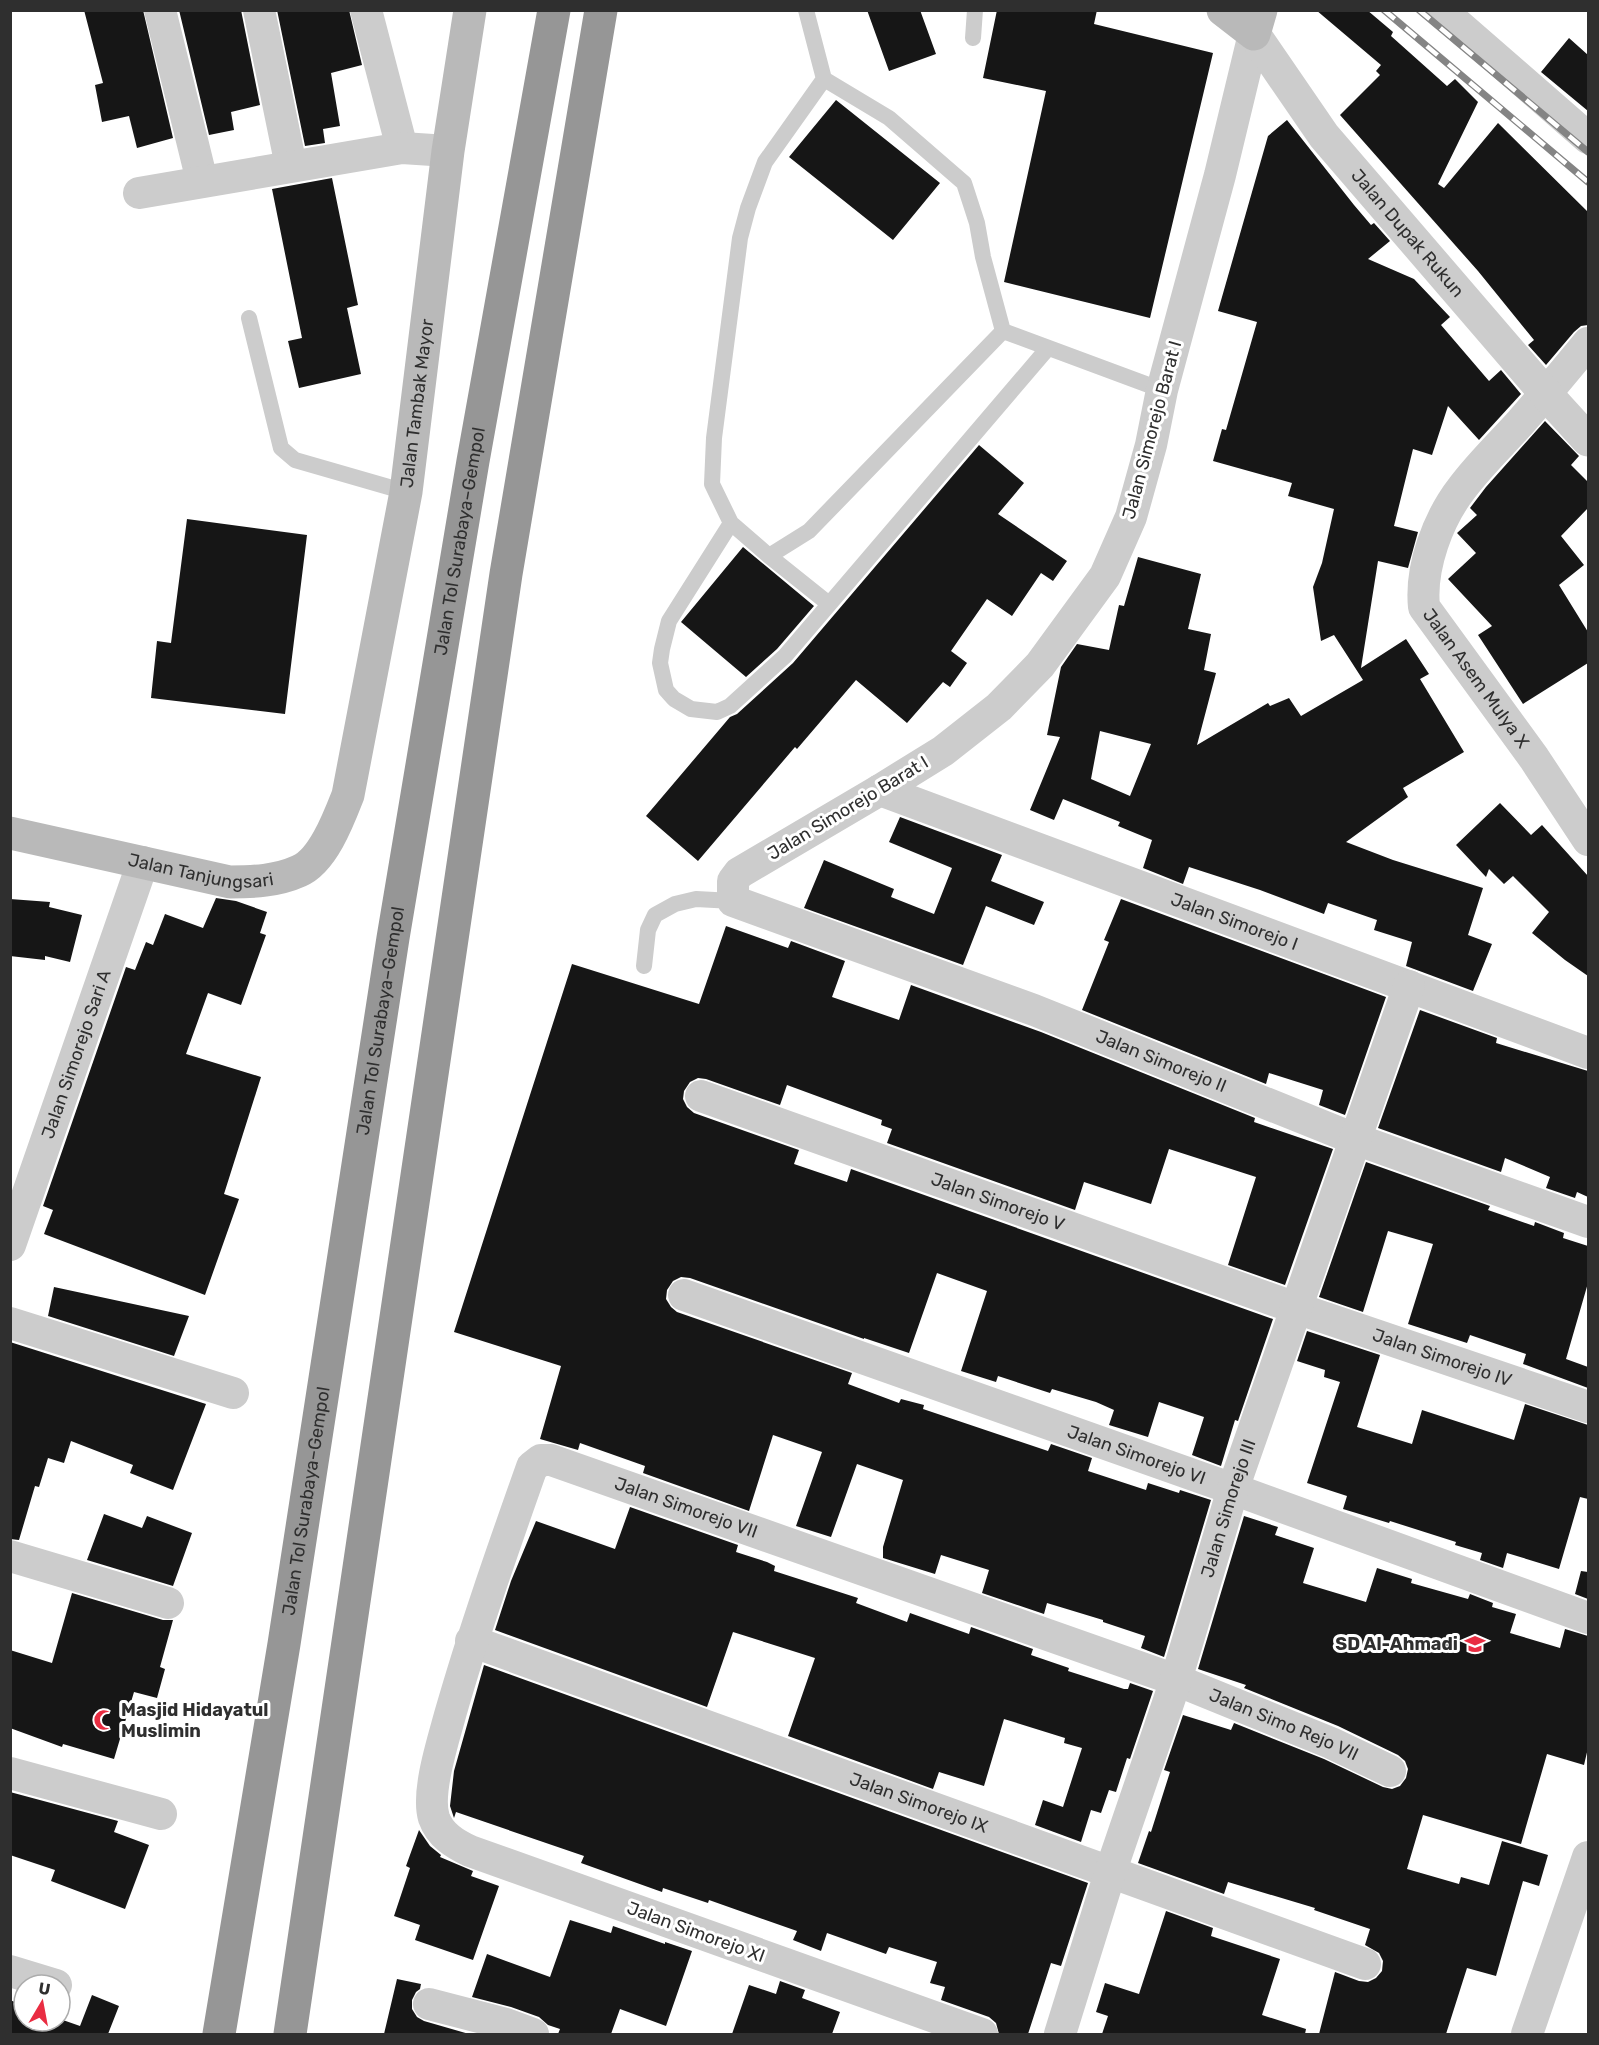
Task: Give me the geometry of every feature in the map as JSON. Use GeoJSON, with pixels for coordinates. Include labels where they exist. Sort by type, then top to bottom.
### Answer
{"type":"FeatureCollection","features":[{"type":"Feature","properties":{"kind":"highway","name":"Jalan Tol Surabaya–Gempol"},"geometry":{"type":"LineString","coordinates":[[219,2034],[284,1644],[393,938],[473,461],[554,10]]}},
{"type":"Feature","properties":{"kind":"highway"},"geometry":{"type":"LineString","coordinates":[[290,2034],[524,469],[601,10]]}},
{"type":"Feature","properties":{"kind":"main road","name":"Jalan Tambak Mayor"},"geometry":{"type":"LineString","coordinates":[[348,795],[368,697],[382,607],[406,492],[448,151],[470,10]]}},
{"type":"Feature","properties":{"kind":"main road"},"geometry":{"type":"LineString","coordinates":[[1223,10],[1258,22]]}},
{"type":"Feature","properties":{"kind":"main road","name":"Jalan Tanjungsari"},"geometry":{"type":"LineString","coordinates":[[10,832],[230,882],[262,881],[300,871],[318,855],[333,831],[348,795]]}},
{"type":"Feature","properties":{"kind":"street"},"geometry":{"type":"LineString","coordinates":[[160,10],[202,182]]}},
{"type":"Feature","properties":{"kind":"street"},"geometry":{"type":"LineString","coordinates":[[260,10],[291,166]]}},
{"type":"Feature","properties":{"kind":"street"},"geometry":{"type":"LineString","coordinates":[[366,10],[402,148]]}},
{"type":"Feature","properties":{"kind":"street"},"geometry":{"type":"LineString","coordinates":[[1441,10],[1588,138]]}},
{"type":"Feature","properties":{"kind":"street","name":"Jalan Simorejo Barat I"},"geometry":{"type":"LineString","coordinates":[[734,901],[733,881],[739,873],[943,751],[999,707],[1040,665],[1105,576],[1131,517],[1151,445],[1162,390],[1221,175],[1258,22]]}},
{"type":"Feature","properties":{"kind":"street","name":"Jalan Dupak Rukun"},"geometry":{"type":"LineString","coordinates":[[1258,22],[1324,136],[1588,440]]}},
{"type":"Feature","properties":{"kind":"street"},"geometry":{"type":"LineString","coordinates":[[139,193],[402,148],[448,151]]}},
{"type":"Feature","properties":{"kind":"street","name":"Jalan Asem Mulya X"},"geometry":{"type":"LineString","coordinates":[[1588,343],[1462,488],[1443,518],[1428,560],[1423,594],[1424,607],[1534,758],[1588,840]]}},
{"type":"Feature","properties":{"kind":"street","name":"Jalan Simorejo I"},"geometry":{"type":"LineString","coordinates":[[880,790],[1588,1053]]}},
{"type":"Feature","properties":{"kind":"street","name":"Jalan Simorejo Sari A"},"geometry":{"type":"LineString","coordinates":[[10,1245],[143,862]]}},
{"type":"Feature","properties":{"kind":"street","name":"Jalan Simorejo II"},"geometry":{"type":"LineString","coordinates":[[734,901],[1034,1010],[1355,1139],[1588,1222]]}},
{"type":"Feature","properties":{"kind":"street","name":"Jalan Simorejo III"},"geometry":{"type":"LineString","coordinates":[[1060,2034],[1110,1873],[1176,1680],[1233,1489],[1409,986]]}},
{"type":"Feature","properties":{"kind":"street","name":"Jalan Simorejo V"},"geometry":{"type":"LineString","coordinates":[[701,1096],[1296,1308]]}},
{"type":"Feature","properties":{"kind":"street","name":"Jalan Simorejo VI"},"geometry":{"type":"LineString","coordinates":[[684,1295],[1233,1489],[1588,1618]]}},
{"type":"Feature","properties":{"kind":"street","name":"Jalan Simorejo IV"},"geometry":{"type":"LineString","coordinates":[[1296,1308],[1588,1407]]}},
{"type":"Feature","properties":{"kind":"street"},"geometry":{"type":"LineString","coordinates":[[10,1323],[233,1393]]}},
{"type":"Feature","properties":{"kind":"street","name":"Jalan Simorejo VII"},"geometry":{"type":"LineString","coordinates":[[431,1806],[438,1760],[471,1641],[532,1467],[541,1461],[551,1460],[1176,1680]]}},
{"type":"Feature","properties":{"kind":"street"},"geometry":{"type":"LineString","coordinates":[[10,1556],[168,1603]]}},
{"type":"Feature","properties":{"kind":"street","name":"Jalan Simorejo IX"},"geometry":{"type":"LineString","coordinates":[[471,1641],[1365,1964]]}},
{"type":"Feature","properties":{"kind":"street","name":"Jalan Simo Rejo VII"},"geometry":{"type":"LineString","coordinates":[[1176,1680],[1331,1743],[1390,1771]]}},
{"type":"Feature","properties":{"kind":"street"},"geometry":{"type":"LineString","coordinates":[[10,1773],[161,1814]]}},
{"type":"Feature","properties":{"kind":"street","name":"Jalan Simorejo XI"},"geometry":{"type":"LineString","coordinates":[[431,1806],[434,1820],[443,1833],[452,1842],[470,1851],[982,2034]]}},
{"type":"Feature","properties":{"kind":"street"},"geometry":{"type":"LineString","coordinates":[[1527,2034],[1580,1910],[1588,1857]]}},
{"type":"Feature","properties":{"kind":"street"},"geometry":{"type":"LineString","coordinates":[[429,2004],[506,2024],[533,2034]]}},
{"type":"Feature","properties":{"kind":"lane"},"geometry":{"type":"LineString","coordinates":[[806,10],[824,79],[889,118],[964,183],[977,223],[983,257],[1003,331]]}},
{"type":"Feature","properties":{"kind":"lane"},"geometry":{"type":"LineString","coordinates":[[973,38],[975,10]]}},
{"type":"Feature","properties":{"kind":"lane"},"geometry":{"type":"LineString","coordinates":[[824,79],[765,162],[748,208],[740,238],[714,438],[712,484],[731,523],[829,604]]}},
{"type":"Feature","properties":{"kind":"lane"},"geometry":{"type":"LineString","coordinates":[[249,318],[282,448],[295,460],[406,492]]}},
{"type":"Feature","properties":{"kind":"lane"},"geometry":{"type":"LineString","coordinates":[[1003,331],[1162,390]]}},
{"type":"Feature","properties":{"kind":"lane"},"geometry":{"type":"LineString","coordinates":[[769,556],[809,531],[1003,331]]}},
{"type":"Feature","properties":{"kind":"lane"},"geometry":{"type":"LineString","coordinates":[[731,523],[669,621],[660,663],[666,690],[674,699],[691,709],[717,712],[730,706],[785,656],[1048,348]]}},
{"type":"Feature","properties":{"kind":"lane"},"geometry":{"type":"LineString","coordinates":[[644,966],[648,930],[655,915],[675,904],[696,899],[734,901]]}},
{"type":"Feature","properties":{"kind":"building"},"geometry":{"type":"Polygon","coordinates":[[[84,10],[143,10],[173,138],[137,148],[129,116],[102,122],[95,85],[103,83],[84,10]]]}},
{"type":"Feature","properties":{"kind":"building"},"geometry":{"type":"Polygon","coordinates":[[[179,10],[241,10],[260,105],[231,112],[234,130],[209,135],[179,10]]]}},
{"type":"Feature","properties":{"kind":"building"},"geometry":{"type":"Polygon","coordinates":[[[277,10],[349,10],[362,65],[331,73],[340,126],[323,129],[325,143],[305,146],[277,10]]]}},
{"type":"Feature","properties":{"kind":"building"},"geometry":{"type":"Polygon","coordinates":[[[867,10],[920,10],[936,54],[889,71],[867,10]]]}},
{"type":"Feature","properties":{"kind":"building"},"geometry":{"type":"Polygon","coordinates":[[[997,10],[1097,10],[1094,24],[1213,53],[1150,318],[1004,282],[1046,91],[983,78],[997,10]]]}},
{"type":"Feature","properties":{"kind":"building"},"geometry":{"type":"Polygon","coordinates":[[[1316,10],[1367,10],[1393,32],[1391,36],[1447,86],[1455,79],[1478,102],[1438,184],[1444,188],[1498,123],[1588,212],[1588,325],[1581,326],[1574,332],[1546,365],[1528,345],[1534,340],[1478,271],[1340,115],[1380,75],[1376,71],[1381,65],[1316,10]]]}},
{"type":"Feature","properties":{"kind":"building"},"geometry":{"type":"Polygon","coordinates":[[[1569,38],[1588,55],[1588,111],[1541,72],[1569,38]]]}},
{"type":"Feature","properties":{"kind":"building"},"geometry":{"type":"Polygon","coordinates":[[[836,100],[940,183],[893,240],[789,157],[836,100]]]}},
{"type":"Feature","properties":{"kind":"building"},"geometry":{"type":"Polygon","coordinates":[[[1287,120],[1371,225],[1374,223],[1390,241],[1368,259],[1414,279],[1450,317],[1441,325],[1489,381],[1501,370],[1521,394],[1479,440],[1448,406],[1432,455],[1413,449],[1394,526],[1418,532],[1408,568],[1378,561],[1361,668],[1406,639],[1429,674],[1420,679],[1464,752],[1403,788],[1408,797],[1346,842],[1393,860],[1483,888],[1468,935],[1492,944],[1473,991],[1406,966],[1412,942],[1374,930],[1377,920],[1328,903],[1324,914],[1189,867],[1183,884],[1143,868],[1152,840],[1118,826],[1120,822],[1063,799],[1054,820],[1030,810],[1060,737],[1047,735],[1061,667],[1077,644],[1109,650],[1119,605],[1124,606],[1138,557],[1201,574],[1188,629],[1211,634],[1204,670],[1216,673],[1197,745],[1268,703],[1270,706],[1289,698],[1301,716],[1363,680],[1334,635],[1321,641],[1313,587],[1322,563],[1334,509],[1288,496],[1292,483],[1213,461],[1222,429],[1226,430],[1257,322],[1218,311],[1268,136],[1287,120]],[[1100,731],[1091,779],[1130,796],[1151,744],[1100,731]]]}},
{"type":"Feature","properties":{"kind":"building"},"geometry":{"type":"Polygon","coordinates":[[[332,178],[358,305],[347,308],[361,374],[299,388],[288,341],[302,338],[272,189],[332,178]]]}},
{"type":"Feature","properties":{"kind":"building"},"geometry":{"type":"Polygon","coordinates":[[[1545,421],[1579,456],[1571,465],[1588,482],[1588,508],[1561,536],[1584,565],[1559,585],[1588,632],[1588,663],[1523,704],[1478,635],[1492,626],[1448,579],[1476,553],[1457,533],[1477,515],[1470,508],[1545,421]]]}},
{"type":"Feature","properties":{"kind":"building"},"geometry":{"type":"Polygon","coordinates":[[[979,445],[1024,483],[998,514],[1067,561],[1053,581],[1041,573],[1012,616],[987,599],[951,651],[967,663],[950,687],[943,682],[907,723],[856,680],[797,749],[795,747],[698,861],[646,816],[730,717],[737,714],[793,663],[979,445]]]}},
{"type":"Feature","properties":{"kind":"building"},"geometry":{"type":"Polygon","coordinates":[[[187,519],[307,535],[285,714],[151,698],[157,641],[171,643],[187,519]]]}},
{"type":"Feature","properties":{"kind":"building"},"geometry":{"type":"Polygon","coordinates":[[[743,547],[814,606],[777,649],[746,677],[681,622],[743,547]]]}},
{"type":"Feature","properties":{"kind":"building"},"geometry":{"type":"Polygon","coordinates":[[[1500,803],[1531,835],[1542,825],[1588,876],[1588,976],[1532,933],[1549,912],[1513,876],[1504,884],[1489,869],[1486,877],[1456,845],[1500,803]]]}},
{"type":"Feature","properties":{"kind":"building"},"geometry":{"type":"Polygon","coordinates":[[[900,817],[1002,855],[991,881],[1044,902],[1034,925],[986,906],[963,965],[804,908],[824,860],[894,889],[891,897],[934,914],[952,868],[889,842],[900,817]]]}},
{"type":"Feature","properties":{"kind":"building"},"geometry":{"type":"Polygon","coordinates":[[[216,898],[236,901],[267,912],[260,933],[266,935],[241,1005],[208,993],[186,1054],[261,1077],[224,1194],[239,1199],[205,1295],[44,1234],[53,1210],[43,1206],[126,967],[135,970],[146,942],[153,945],[165,914],[203,928],[216,898]]]}},
{"type":"Feature","properties":{"kind":"building"},"geometry":{"type":"Polygon","coordinates":[[[10,899],[50,902],[49,907],[82,915],[70,962],[45,956],[45,960],[10,956],[10,899]]]}},
{"type":"Feature","properties":{"kind":"building"},"geometry":{"type":"Polygon","coordinates":[[[1121,899],[1386,997],[1345,1115],[1319,1105],[1323,1090],[1269,1073],[1266,1084],[1082,1010],[1109,942],[1104,940],[1121,899]]]}},
{"type":"Feature","properties":{"kind":"building"},"geometry":{"type":"Polygon","coordinates":[[[726,926],[788,948],[791,941],[845,961],[832,997],[899,1020],[911,985],[1041,1032],[1255,1118],[1254,1122],[1333,1149],[1285,1285],[1228,1265],[1256,1177],[1169,1149],[1151,1204],[1084,1182],[1075,1210],[887,1143],[892,1129],[881,1125],[882,1120],[787,1085],[780,1105],[706,1079],[698,1078],[690,1082],[684,1091],[683,1099],[694,1113],[799,1150],[794,1164],[847,1182],[851,1169],[1273,1319],[1238,1421],[1235,1420],[1221,1466],[1192,1455],[1204,1417],[1159,1402],[1148,1437],[1109,1425],[1114,1410],[1096,1402],[1052,1389],[1050,1393],[998,1376],[996,1382],[961,1371],[987,1291],[937,1273],[909,1353],[690,1278],[681,1277],[673,1281],[667,1290],[666,1299],[677,1312],[852,1373],[848,1384],[899,1403],[901,1399],[924,1405],[923,1409],[1048,1451],[1051,1444],[1092,1458],[1088,1471],[1146,1490],[1148,1483],[1211,1500],[1164,1657],[1141,1648],[1145,1636],[1103,1622],[1103,1620],[1047,1603],[1044,1614],[982,1593],[989,1570],[941,1555],[935,1574],[883,1558],[883,1547],[903,1480],[857,1464],[831,1537],[796,1526],[822,1452],[773,1435],[749,1511],[643,1473],[645,1466],[580,1443],[578,1450],[540,1439],[561,1366],[454,1332],[572,964],[699,1004],[726,926]]]}},
{"type":"Feature","properties":{"kind":"building"},"geometry":{"type":"Polygon","coordinates":[[[1420,1010],[1497,1038],[1496,1043],[1588,1071],[1588,1197],[1577,1192],[1575,1198],[1546,1188],[1550,1177],[1505,1158],[1501,1172],[1378,1128],[1420,1010]]]}},
{"type":"Feature","properties":{"kind":"building"},"geometry":{"type":"Polygon","coordinates":[[[1366,1162],[1490,1206],[1488,1210],[1534,1226],[1535,1222],[1564,1233],[1563,1238],[1588,1246],[1588,1283],[1566,1359],[1588,1367],[1588,1388],[1523,1364],[1526,1354],[1470,1335],[1467,1343],[1408,1324],[1433,1244],[1388,1231],[1363,1312],[1319,1297],[1366,1162]]]}},
{"type":"Feature","properties":{"kind":"building"},"geometry":{"type":"Polygon","coordinates":[[[54,1287],[189,1316],[174,1356],[48,1316],[54,1287]]]}},
{"type":"Feature","properties":{"kind":"building"},"geometry":{"type":"Polygon","coordinates":[[[1307,1331],[1380,1355],[1357,1427],[1412,1444],[1422,1410],[1514,1440],[1525,1404],[1588,1425],[1588,1499],[1580,1497],[1559,1569],[1507,1553],[1503,1568],[1480,1560],[1482,1553],[1455,1545],[1456,1542],[1343,1509],[1347,1496],[1307,1483],[1340,1382],[1324,1377],[1325,1370],[1297,1361],[1307,1331]]]}},
{"type":"Feature","properties":{"kind":"building"},"geometry":{"type":"Polygon","coordinates":[[[10,1342],[206,1404],[173,1490],[130,1473],[133,1465],[71,1441],[64,1463],[48,1458],[39,1487],[35,1486],[19,1540],[10,1539],[10,1342]]]}},
{"type":"Feature","properties":{"kind":"building"},"geometry":{"type":"Polygon","coordinates":[[[630,1507],[738,1545],[736,1552],[775,1566],[774,1571],[858,1598],[856,1603],[907,1622],[910,1613],[969,1634],[971,1627],[1033,1649],[1031,1655],[1069,1668],[1068,1671],[1124,1689],[1128,1689],[1130,1683],[1153,1691],[1116,1792],[1109,1790],[1101,1813],[1091,1810],[1081,1842],[1035,1825],[1043,1800],[1063,1807],[1082,1748],[1064,1743],[1065,1738],[1004,1719],[984,1786],[939,1772],[933,1789],[788,1736],[815,1658],[733,1632],[707,1707],[495,1630],[511,1581],[536,1521],[615,1549],[630,1507]]]}},
{"type":"Feature","properties":{"kind":"building"},"geometry":{"type":"Polygon","coordinates":[[[104,1514],[142,1528],[147,1516],[192,1533],[173,1586],[87,1560],[104,1514]]]}},
{"type":"Feature","properties":{"kind":"building"},"geometry":{"type":"Polygon","coordinates":[[[1244,1516],[1278,1527],[1275,1535],[1314,1548],[1303,1583],[1366,1602],[1377,1568],[1412,1579],[1411,1583],[1468,1599],[1470,1594],[1493,1603],[1492,1607],[1516,1614],[1510,1633],[1560,1648],[1565,1629],[1588,1636],[1588,1748],[1584,1765],[1547,1754],[1521,1844],[1423,1815],[1407,1869],[1459,1884],[1461,1877],[1489,1885],[1502,1841],[1548,1855],[1539,1886],[1523,1881],[1496,1976],[1467,1968],[1446,2034],[1319,2034],[1335,1972],[1368,1982],[1382,1971],[1383,1961],[1379,1953],[1365,1945],[1370,1929],[1314,1910],[1315,1908],[1228,1882],[1224,1894],[1138,1863],[1149,1831],[1151,1832],[1170,1772],[1164,1770],[1183,1715],[1231,1730],[1234,1723],[1324,1759],[1383,1787],[1392,1789],[1400,1786],[1406,1778],[1408,1769],[1405,1761],[1398,1755],[1338,1726],[1244,1688],[1246,1685],[1198,1669],[1244,1516]]]}},
{"type":"Feature","properties":{"kind":"building"},"geometry":{"type":"Polygon","coordinates":[[[1581,1571],[1588,1572],[1588,1599],[1575,1594],[1581,1571]]]}},
{"type":"Feature","properties":{"kind":"building"},"geometry":{"type":"Polygon","coordinates":[[[72,1593],[163,1620],[173,1620],[160,1667],[165,1669],[157,1698],[134,1692],[114,1759],[63,1744],[62,1747],[10,1728],[10,1650],[52,1663],[72,1593]]]}},
{"type":"Feature","properties":{"kind":"building"},"geometry":{"type":"Polygon","coordinates":[[[484,1665],[1088,1883],[1061,1966],[1051,1963],[1028,2034],[999,2034],[996,2023],[989,2017],[941,2000],[945,1987],[930,1983],[937,1962],[889,1947],[886,1954],[827,1933],[821,1951],[793,1940],[797,1931],[709,1900],[708,1903],[663,1888],[662,1892],[581,1863],[584,1856],[456,1812],[454,1818],[450,1806],[454,1771],[484,1665]]]}},
{"type":"Feature","properties":{"kind":"building"},"geometry":{"type":"Polygon","coordinates":[[[10,1792],[118,1821],[114,1832],[149,1845],[125,1909],[51,1881],[55,1870],[10,1855],[10,1792]]]}},
{"type":"Feature","properties":{"kind":"building"},"geometry":{"type":"Polygon","coordinates":[[[419,1830],[430,1846],[441,1855],[440,1857],[473,1871],[471,1876],[499,1886],[473,1960],[415,1940],[420,1925],[394,1916],[410,1868],[406,1866],[419,1830]]]}},
{"type":"Feature","properties":{"kind":"building"},"geometry":{"type":"Polygon","coordinates":[[[1166,1911],[1213,1928],[1211,1936],[1280,1959],[1262,2015],[1306,2029],[1305,2034],[1102,2034],[1108,2016],[1096,2012],[1105,1983],[1139,1994],[1166,1911]]]}},
{"type":"Feature","properties":{"kind":"building"},"geometry":{"type":"Polygon","coordinates":[[[570,1920],[611,1933],[613,1926],[692,1951],[666,2026],[620,2009],[611,2034],[558,2034],[560,2029],[548,2025],[539,2017],[472,1997],[487,1954],[550,1977],[570,1920]]]}},
{"type":"Feature","properties":{"kind":"building"},"geometry":{"type":"Polygon","coordinates":[[[397,1979],[421,1984],[412,2000],[412,2009],[417,2017],[469,2034],[384,2034],[397,1979]]]}},
{"type":"Feature","properties":{"kind":"building"},"geometry":{"type":"Polygon","coordinates":[[[780,1981],[805,1990],[802,1998],[840,2012],[832,2034],[732,2034],[749,1985],[776,1994],[780,1981]]]}},
{"type":"Feature","properties":{"kind":"building"},"geometry":{"type":"Polygon","coordinates":[[[92,1995],[119,2006],[108,2034],[10,2034],[10,2000],[12,2001],[12,2033],[72,2033],[72,2023],[80,2026],[92,1995]]]}},
{"type":"Feature","properties":{"kind":"railway"},"geometry":{"type":"LineString","coordinates":[[1384,10],[1588,182]]}},
{"type":"Feature","properties":{"kind":"railway"},"geometry":{"type":"LineString","coordinates":[[1419,10],[1588,152]]}},
{"type":"Feature","properties":{"kind":"place","name":"SD Al-Ahmadi"},"geometry":{"type":"Point","coordinates":[1475,1644]}},
{"type":"Feature","properties":{"kind":"place","name":"Masjid Hidayatul Muslimin"},"geometry":{"type":"Point","coordinates":[104,1720]}}]}
